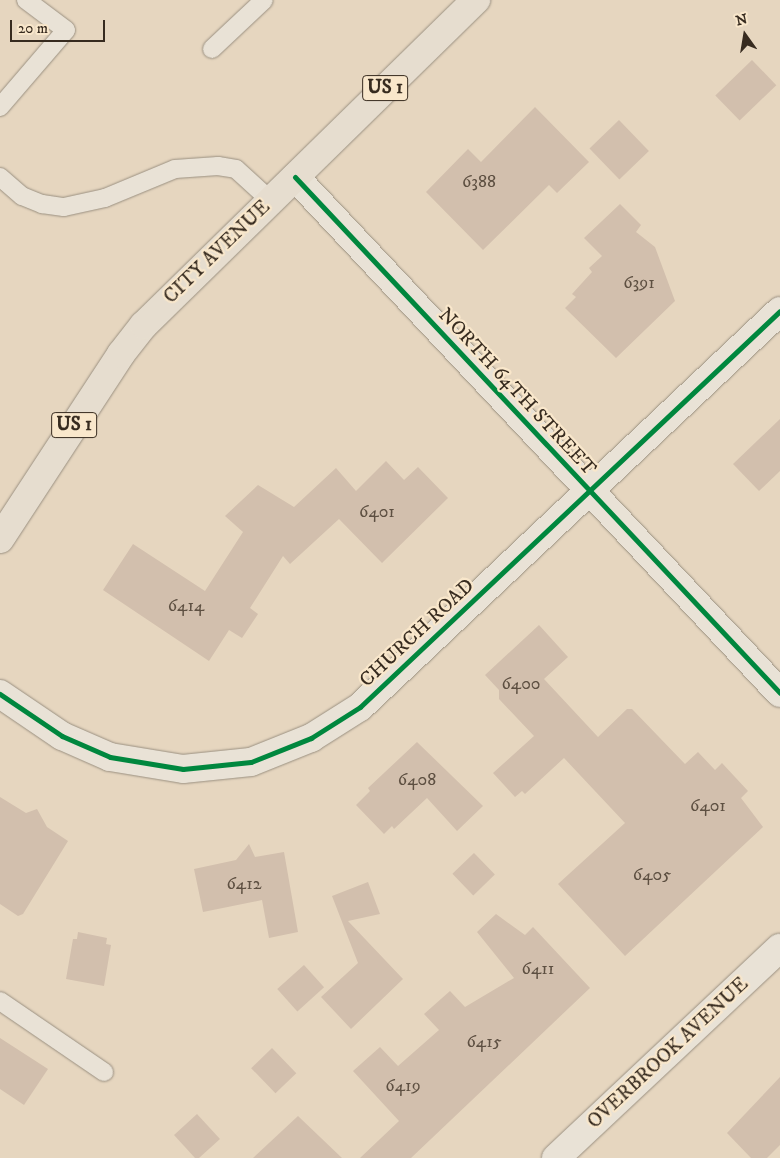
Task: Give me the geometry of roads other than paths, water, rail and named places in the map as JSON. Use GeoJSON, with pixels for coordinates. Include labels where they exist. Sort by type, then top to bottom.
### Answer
{"type":"FeatureCollection","features":[{"type":"Feature","properties":{"kind":"highway","name":"CITY AVENUE"},"geometry":{"type":"LineString","coordinates":[[0,539],[121,354],[144,325],[476,0]]}},
{"type":"Feature","properties":{"kind":"street","name":"NORTH 64TH STREET"},"geometry":{"type":"LineString","coordinates":[[295,176],[780,693]]}},
{"type":"Feature","properties":{"kind":"street","name":"CHURCH ROAD"},"geometry":{"type":"LineString","coordinates":[[0,694],[62,736],[110,757],[182,770],[251,762],[310,738],[360,707],[780,312]]}},
{"type":"Feature","properties":{"kind":"street","name":"OVERBROOK AVENUE"},"geometry":{"type":"LineString","coordinates":[[556,1158],[780,948]]}},
{"type":"Feature","properties":{"kind":"lane"},"geometry":{"type":"LineString","coordinates":[[0,107],[66,30],[26,0]]}},
{"type":"Feature","properties":{"kind":"lane"},"geometry":{"type":"LineString","coordinates":[[212,49],[264,0]]}},
{"type":"Feature","properties":{"kind":"lane"},"geometry":{"type":"LineString","coordinates":[[0,177],[22,196],[42,204],[64,207],[105,198],[175,169],[218,166],[236,169],[270,200]]}},
{"type":"Feature","properties":{"kind":"lane"},"geometry":{"type":"LineString","coordinates":[[0,1002],[104,1072]]}}]}
